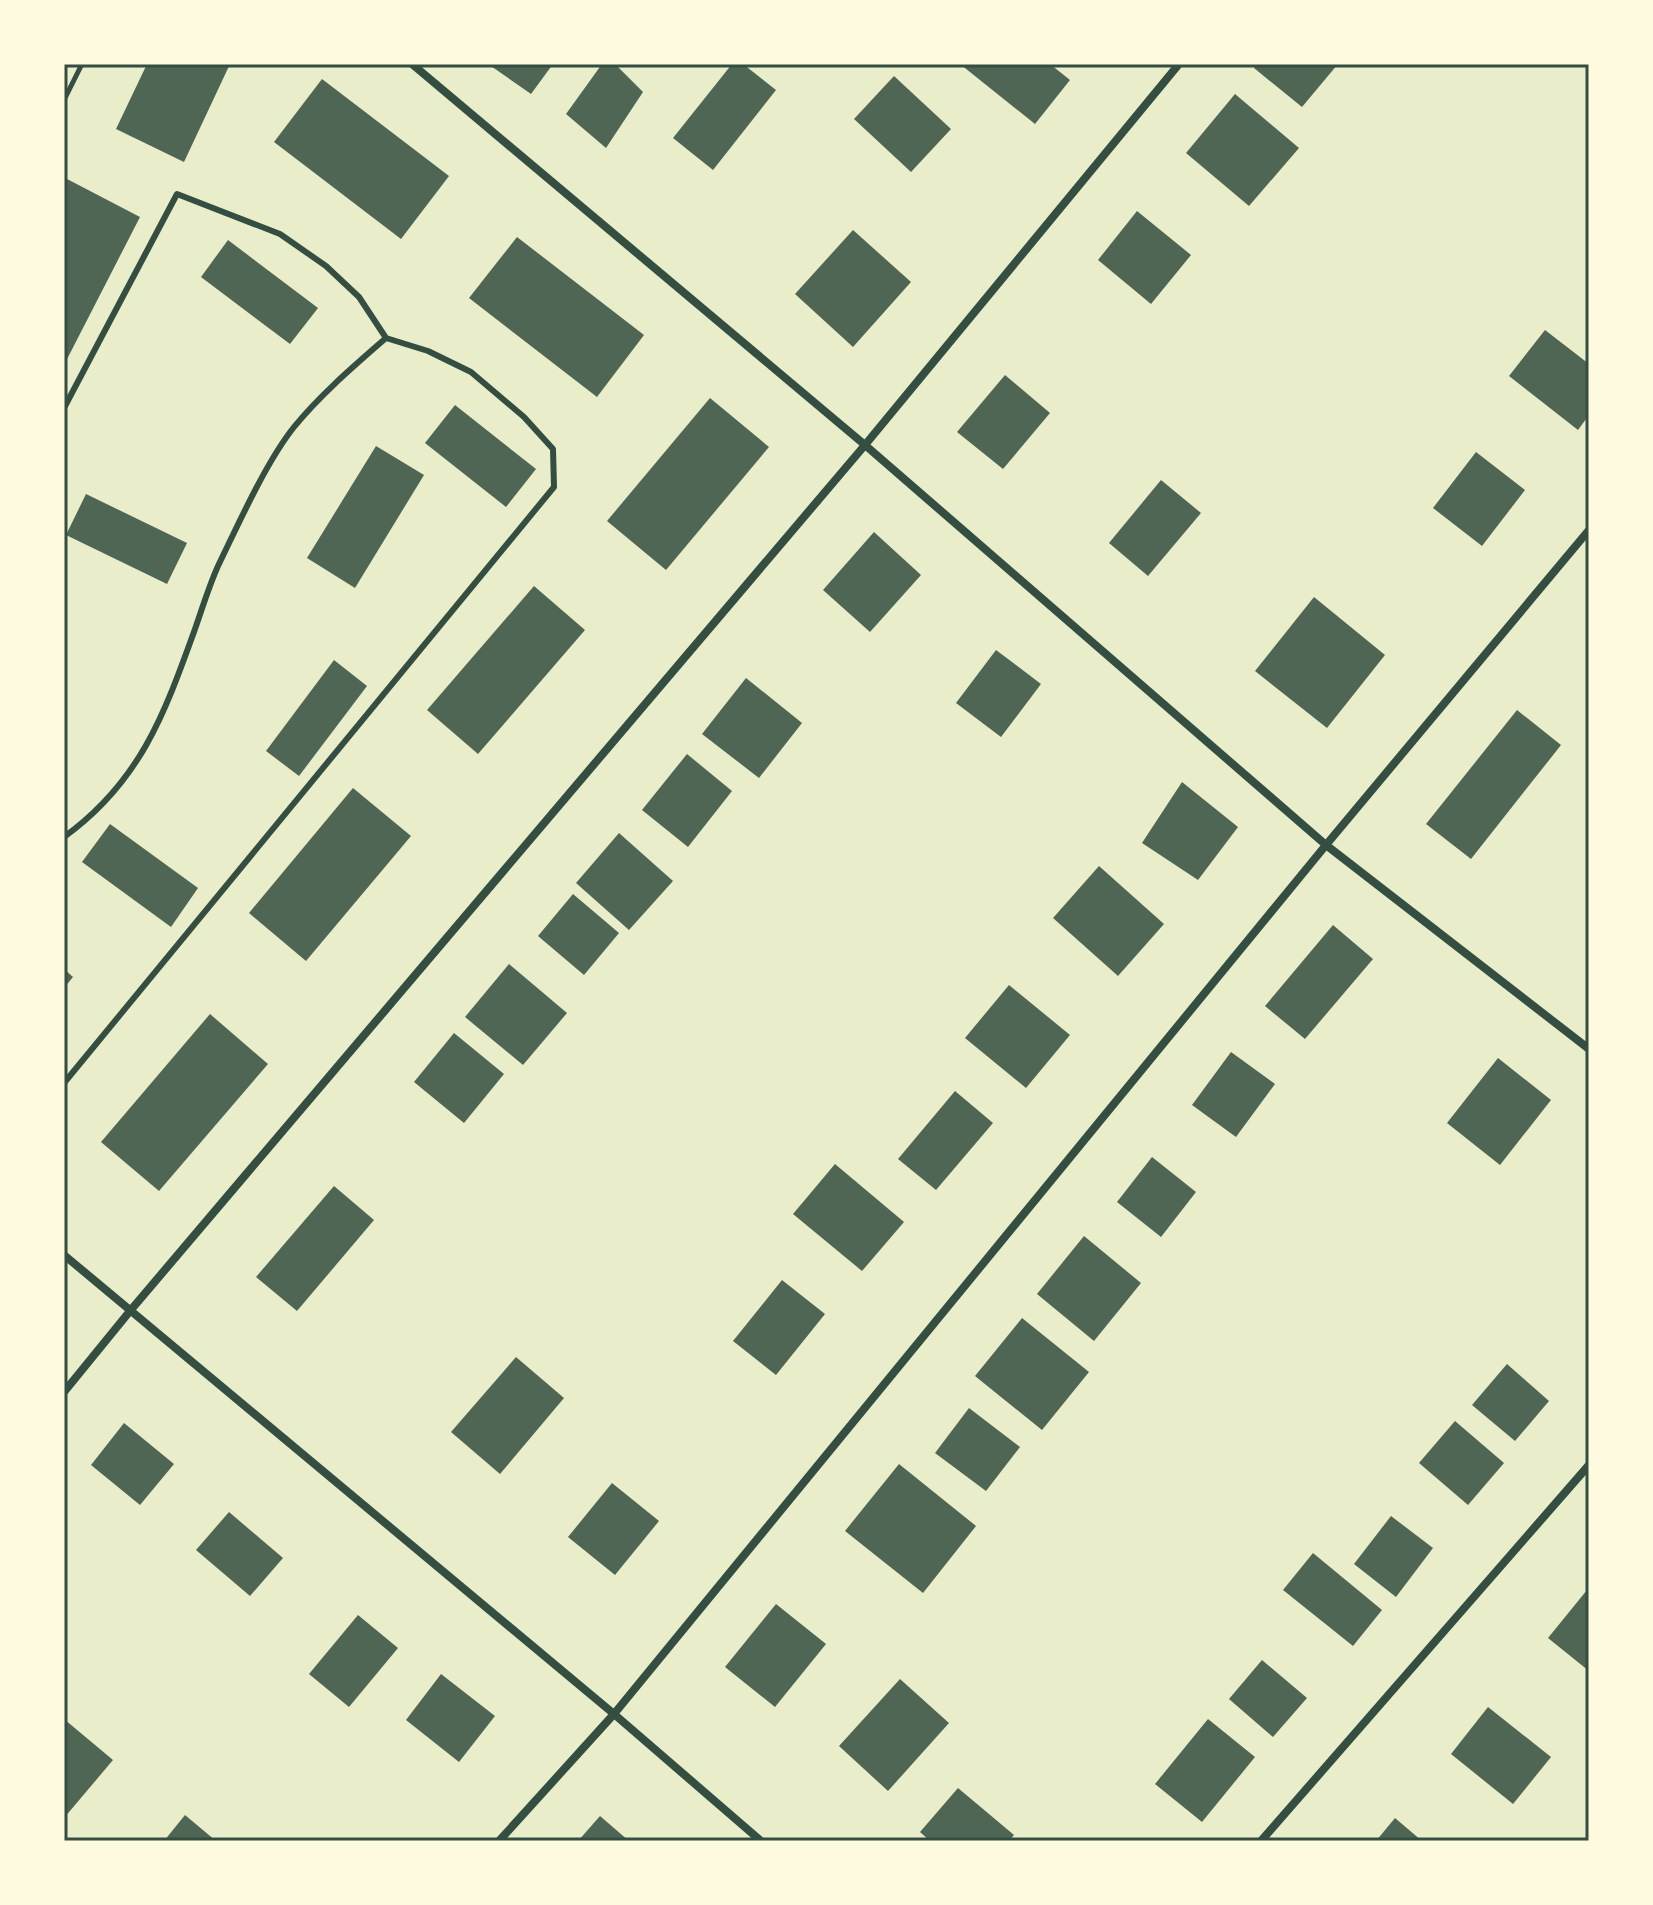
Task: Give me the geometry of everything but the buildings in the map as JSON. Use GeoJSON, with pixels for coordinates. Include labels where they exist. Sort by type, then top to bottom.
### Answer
{"type":"FeatureCollection","features":[{"type":"Feature","properties":{"kind":"street"},"geometry":{"type":"LineString","coordinates":[[412,64],[865,445],[1326,845],[1589,1049]]}},
{"type":"Feature","properties":{"kind":"street"},"geometry":{"type":"LineString","coordinates":[[64,1392],[865,445],[1179,64]]}},
{"type":"Feature","properties":{"kind":"street"},"geometry":{"type":"LineString","coordinates":[[499,1841],[614,1714],[1326,845],[1589,530]]}},
{"type":"Feature","properties":{"kind":"street"},"geometry":{"type":"LineString","coordinates":[[64,1255],[614,1714],[761,1841]]}},
{"type":"Feature","properties":{"kind":"street"},"geometry":{"type":"LineString","coordinates":[[1261,1841],[1589,1465]]}},
{"type":"Feature","properties":{"kind":"lane"},"geometry":{"type":"LineString","coordinates":[[64,408],[177,194],[280,234],[326,266],[359,297],[386,338],[428,351],[471,372],[524,417],[553,449],[554,487],[64,1083]]}},
{"type":"Feature","properties":{"kind":"lane"},"geometry":{"type":"LineString","coordinates":[[64,837],[86,821],[121,784],[153,737],[217,569],[274,458],[294,428],[339,378],[386,338]]}},
{"type":"Feature","properties":{"kind":"path"},"geometry":{"type":"LineString","coordinates":[[64,100],[82,64]]}}]}
